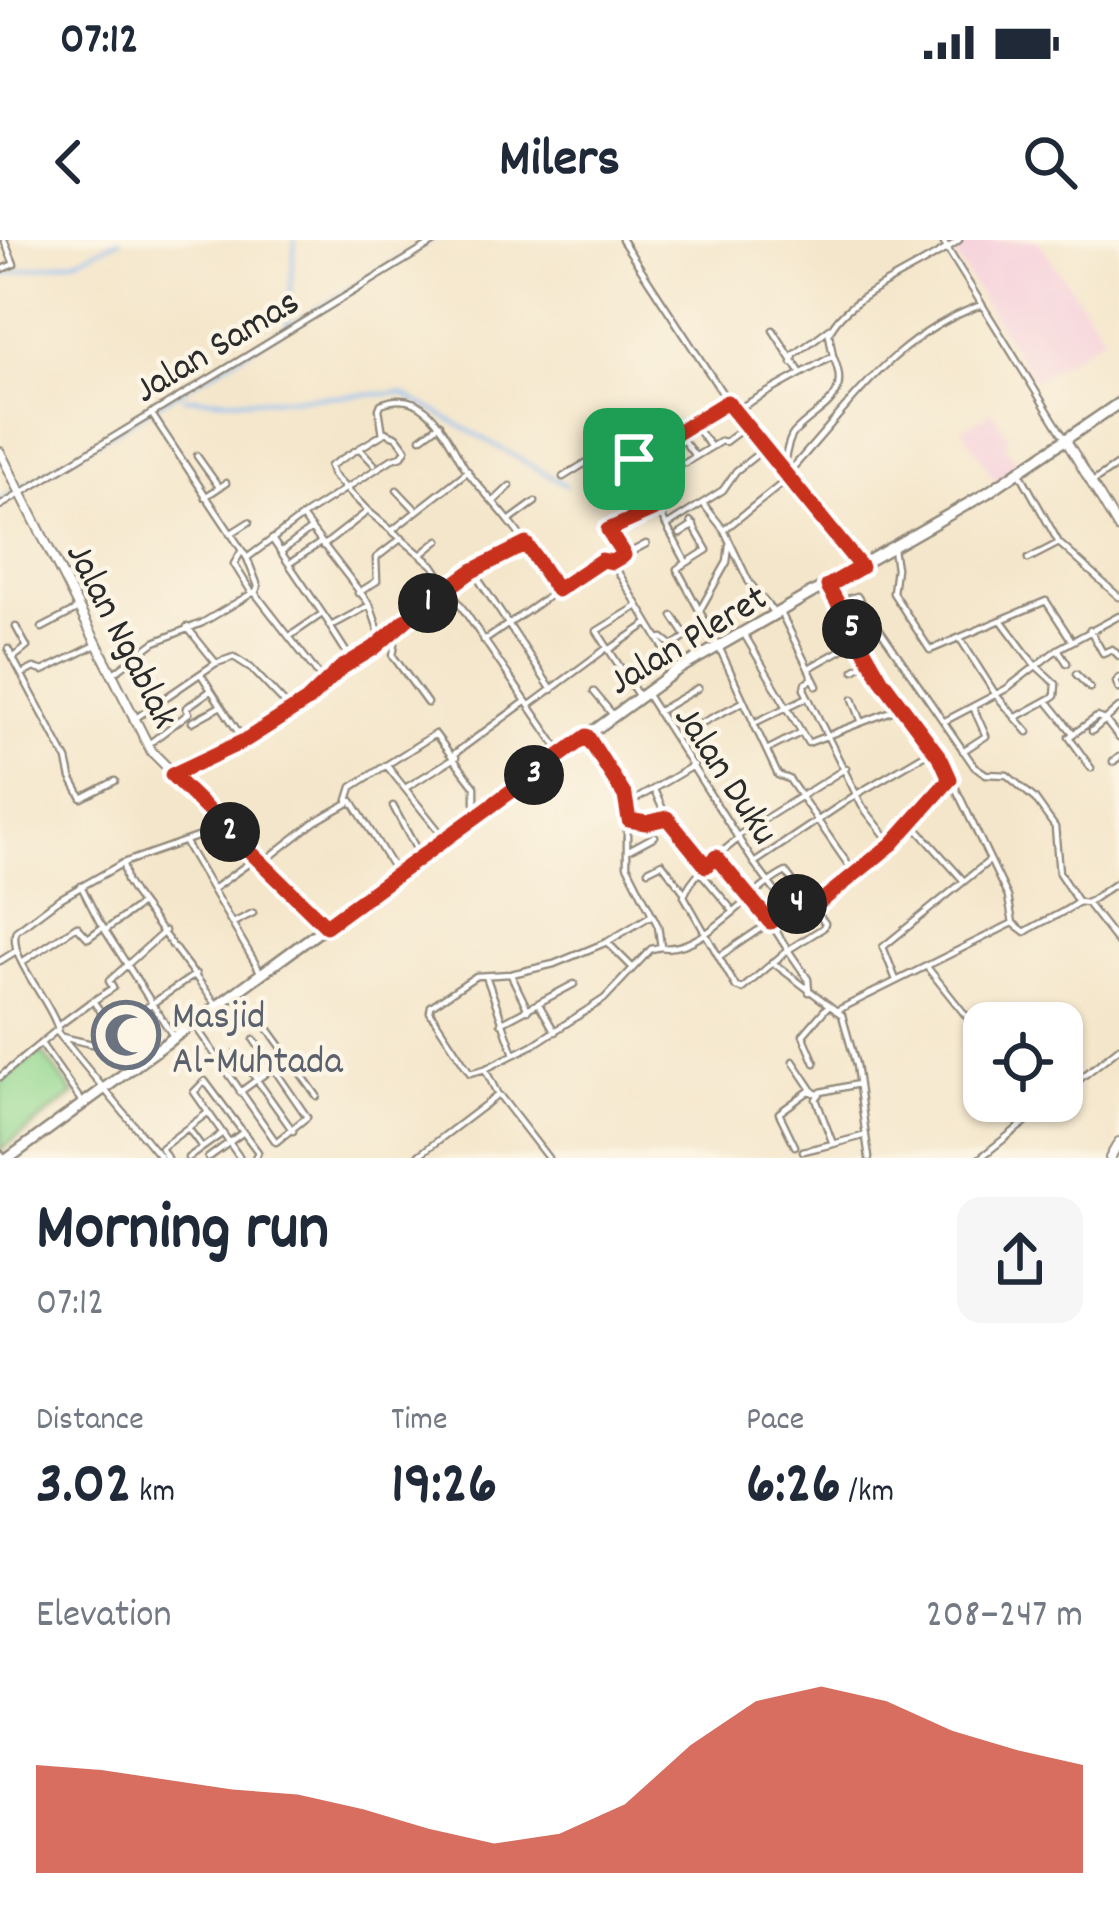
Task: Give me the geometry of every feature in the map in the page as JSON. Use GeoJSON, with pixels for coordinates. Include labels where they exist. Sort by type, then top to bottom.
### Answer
{"type":"FeatureCollection","features":[{"type":"Feature","properties":{"kind":"main road","name":"Jalan Pleret"},"geometry":{"type":"LineString","coordinates":[[4,1156],[677,670],[1020,473],[1119,403]]}},
{"type":"Feature","properties":{"kind":"street"},"geometry":{"type":"LineString","coordinates":[[0,270],[14,264],[4,240]]}},
{"type":"Feature","properties":{"kind":"street","name":"Jalan Samas"},"geometry":{"type":"LineString","coordinates":[[0,506],[18,490],[438,240]]}},
{"type":"Feature","properties":{"kind":"street"},"geometry":{"type":"LineString","coordinates":[[622,240],[727,402],[861,567]]}},
{"type":"Feature","properties":{"kind":"street"},"geometry":{"type":"LineString","coordinates":[[942,240],[1119,529]]}},
{"type":"Feature","properties":{"kind":"street"},"geometry":{"type":"LineString","coordinates":[[792,363],[799,351],[857,302],[959,240]]}},
{"type":"Feature","properties":{"kind":"street"},"geometry":{"type":"LineString","coordinates":[[724,530],[786,474],[901,348],[939,322],[981,305]]}},
{"type":"Feature","properties":{"kind":"street"},"geometry":{"type":"LineString","coordinates":[[786,474],[793,434],[816,418],[839,389],[830,328]]}},
{"type":"Feature","properties":{"kind":"street"},"geometry":{"type":"LineString","coordinates":[[773,330],[800,372]]}},
{"type":"Feature","properties":{"kind":"street"},"geometry":{"type":"LineString","coordinates":[[734,411],[833,356]]}},
{"type":"Feature","properties":{"kind":"street"},"geometry":{"type":"LineString","coordinates":[[385,432],[379,406],[397,399],[421,407],[440,424],[468,471],[557,590]]}},
{"type":"Feature","properties":{"kind":"street"},"geometry":{"type":"LineString","coordinates":[[611,472],[727,402]]}},
{"type":"Feature","properties":{"kind":"street"},"geometry":{"type":"LineString","coordinates":[[111,675],[155,641],[202,622],[258,586],[247,558],[151,413]]}},
{"type":"Feature","properties":{"kind":"street"},"geometry":{"type":"LineString","coordinates":[[692,423],[711,447]]}},
{"type":"Feature","properties":{"kind":"street"},"geometry":{"type":"LineString","coordinates":[[421,438],[440,424]]}},
{"type":"Feature","properties":{"kind":"street"},"geometry":{"type":"LineString","coordinates":[[685,463],[746,427]]}},
{"type":"Feature","properties":{"kind":"street"},"geometry":{"type":"LineString","coordinates":[[385,432],[330,466],[368,511],[422,554],[562,754]]}},
{"type":"Feature","properties":{"kind":"street"},"geometry":{"type":"LineString","coordinates":[[247,558],[302,517],[404,454],[406,449],[397,437],[385,432]]}},
{"type":"Feature","properties":{"kind":"street"},"geometry":{"type":"LineString","coordinates":[[677,432],[695,456]]}},
{"type":"Feature","properties":{"kind":"street"},"geometry":{"type":"LineString","coordinates":[[661,442],[676,466]]}},
{"type":"Feature","properties":{"kind":"street"},"geometry":{"type":"LineString","coordinates":[[359,448],[374,464]]}},
{"type":"Feature","properties":{"kind":"street"},"geometry":{"type":"LineString","coordinates":[[563,477],[608,449],[623,465]]}},
{"type":"Feature","properties":{"kind":"street"},"geometry":{"type":"LineString","coordinates":[[668,525],[704,505],[764,449]]}},
{"type":"Feature","properties":{"kind":"street","name":"Jalan Ngablak"},"geometry":{"type":"LineString","coordinates":[[0,452],[147,746],[326,926]]}},
{"type":"Feature","properties":{"kind":"street"},"geometry":{"type":"LineString","coordinates":[[197,456],[223,485],[205,497]]}},
{"type":"Feature","properties":{"kind":"street"},"geometry":{"type":"LineString","coordinates":[[634,459],[686,561]]}},
{"type":"Feature","properties":{"kind":"street"},"geometry":{"type":"LineString","coordinates":[[1092,482],[1119,464]]}},
{"type":"Feature","properties":{"kind":"street"},"geometry":{"type":"LineString","coordinates":[[394,529],[468,471]]}},
{"type":"Feature","properties":{"kind":"street"},"geometry":{"type":"LineString","coordinates":[[1020,473],[1059,543],[1117,593]]}},
{"type":"Feature","properties":{"kind":"street"},"geometry":{"type":"LineString","coordinates":[[493,502],[511,486]]}},
{"type":"Feature","properties":{"kind":"street"},"geometry":{"type":"LineString","coordinates":[[398,490],[416,510]]}},
{"type":"Feature","properties":{"kind":"street"},"geometry":{"type":"LineString","coordinates":[[509,521],[535,502]]}},
{"type":"Feature","properties":{"kind":"street"},"geometry":{"type":"LineString","coordinates":[[704,505],[724,530],[746,578],[778,614],[818,686]]}},
{"type":"Feature","properties":{"kind":"street"},"geometry":{"type":"LineString","coordinates":[[624,555],[609,529],[657,508]]}},
{"type":"Feature","properties":{"kind":"street"},"geometry":{"type":"LineString","coordinates":[[290,563],[368,511]]}},
{"type":"Feature","properties":{"kind":"street"},"geometry":{"type":"LineString","coordinates":[[302,517],[370,605],[382,641]]}},
{"type":"Feature","properties":{"kind":"street"},"geometry":{"type":"LineString","coordinates":[[230,534],[249,522]]}},
{"type":"Feature","properties":{"kind":"street"},"geometry":{"type":"LineString","coordinates":[[680,534],[693,523],[706,550],[677,569],[707,622],[778,775],[790,778],[856,876]]}},
{"type":"Feature","properties":{"kind":"street"},"geometry":{"type":"LineString","coordinates":[[282,552],[311,529]]}},
{"type":"Feature","properties":{"kind":"street"},"geometry":{"type":"LineString","coordinates":[[358,593],[376,581],[376,558],[404,537]]}},
{"type":"Feature","properties":{"kind":"street"},"geometry":{"type":"LineString","coordinates":[[272,539],[352,661]]}},
{"type":"Feature","properties":{"kind":"street"},"geometry":{"type":"LineString","coordinates":[[700,610],[727,562],[729,539]]}},
{"type":"Feature","properties":{"kind":"street"},"geometry":{"type":"LineString","coordinates":[[422,554],[439,540]]}},
{"type":"Feature","properties":{"kind":"street"},"geometry":{"type":"LineString","coordinates":[[1028,559],[1059,543]]}},
{"type":"Feature","properties":{"kind":"street"},"geometry":{"type":"LineString","coordinates":[[172,775],[244,741],[292,711],[472,571],[526,544]]}},
{"type":"Feature","properties":{"kind":"street"},"geometry":{"type":"LineString","coordinates":[[482,642],[602,560],[612,562],[646,544]]}},
{"type":"Feature","properties":{"kind":"street"},"geometry":{"type":"LineString","coordinates":[[892,549],[893,593],[929,650],[1046,601],[1072,641]]}},
{"type":"Feature","properties":{"kind":"street"},"geometry":{"type":"LineString","coordinates":[[242,551],[234,564],[325,683]]}},
{"type":"Feature","properties":{"kind":"street"},"geometry":{"type":"LineString","coordinates":[[612,562],[677,670]]}},
{"type":"Feature","properties":{"kind":"street"},"geometry":{"type":"LineString","coordinates":[[472,571],[552,690]]}},
{"type":"Feature","properties":{"kind":"street"},"geometry":{"type":"LineString","coordinates":[[828,586],[870,661],[950,779],[1010,902],[1013,923],[1025,932],[1078,902],[1088,903],[1119,881]]}},
{"type":"Feature","properties":{"kind":"street"},"geometry":{"type":"LineString","coordinates":[[837,602],[857,596],[979,770],[1007,775],[1035,799],[1055,827],[1059,873],[1078,902]]}},
{"type":"Feature","properties":{"kind":"street"},"geometry":{"type":"LineString","coordinates":[[329,625],[337,626],[370,605]]}},
{"type":"Feature","properties":{"kind":"street"},"geometry":{"type":"LineString","coordinates":[[608,649],[597,631],[636,607]]}},
{"type":"Feature","properties":{"kind":"street"},"geometry":{"type":"LineString","coordinates":[[41,628],[78,609]]}},
{"type":"Feature","properties":{"kind":"street"},"geometry":{"type":"LineString","coordinates":[[290,636],[322,614]]}},
{"type":"Feature","properties":{"kind":"street"},"geometry":{"type":"LineString","coordinates":[[673,616],[686,636]]}},
{"type":"Feature","properties":{"kind":"street"},"geometry":{"type":"LineString","coordinates":[[943,723],[1119,616]]}},
{"type":"Feature","properties":{"kind":"street"},"geometry":{"type":"LineString","coordinates":[[1001,620],[1058,687],[1048,702],[1016,718]]}},
{"type":"Feature","properties":{"kind":"street"},"geometry":{"type":"LineString","coordinates":[[657,640],[663,638],[673,646],[707,622]]}},
{"type":"Feature","properties":{"kind":"street"},"geometry":{"type":"LineString","coordinates":[[407,787],[646,624]]}},
{"type":"Feature","properties":{"kind":"street"},"geometry":{"type":"LineString","coordinates":[[13,658],[28,647],[16,627]]}},
{"type":"Feature","properties":{"kind":"street"},"geometry":{"type":"LineString","coordinates":[[187,627],[216,663]]}},
{"type":"Feature","properties":{"kind":"street"},"geometry":{"type":"LineString","coordinates":[[1090,630],[1103,653],[1112,649],[1119,656]]}},
{"type":"Feature","properties":{"kind":"street"},"geometry":{"type":"LineString","coordinates":[[744,633],[800,733],[811,744],[902,707]]}},
{"type":"Feature","properties":{"kind":"street"},"geometry":{"type":"LineString","coordinates":[[389,635],[395,644],[394,656],[427,703]]}},
{"type":"Feature","properties":{"kind":"street"},"geometry":{"type":"LineString","coordinates":[[961,638],[996,694],[1028,732]]}},
{"type":"Feature","properties":{"kind":"street"},"geometry":{"type":"LineString","coordinates":[[809,668],[859,640]]}},
{"type":"Feature","properties":{"kind":"street"},"geometry":{"type":"LineString","coordinates":[[22,674],[34,668],[43,671],[96,645]]}},
{"type":"Feature","properties":{"kind":"street","name":"Jalan Duku"},"geometry":{"type":"LineString","coordinates":[[608,649],[694,765],[789,910]]}},
{"type":"Feature","properties":{"kind":"street"},"geometry":{"type":"LineString","coordinates":[[1058,649],[1067,663]]}},
{"type":"Feature","properties":{"kind":"street"},"geometry":{"type":"LineString","coordinates":[[8,650],[82,797],[115,781]]}},
{"type":"Feature","properties":{"kind":"street"},"geometry":{"type":"LineString","coordinates":[[134,720],[216,663],[238,657],[292,711]]}},
{"type":"Feature","properties":{"kind":"street"},"geometry":{"type":"LineString","coordinates":[[854,670],[870,661]]}},
{"type":"Feature","properties":{"kind":"street"},"geometry":{"type":"LineString","coordinates":[[1076,674],[1090,688]]}},
{"type":"Feature","properties":{"kind":"street"},"geometry":{"type":"LineString","coordinates":[[202,676],[244,741]]}},
{"type":"Feature","properties":{"kind":"street"},"geometry":{"type":"LineString","coordinates":[[814,678],[805,684],[808,697],[857,794],[892,844]]}},
{"type":"Feature","properties":{"kind":"street"},"geometry":{"type":"LineString","coordinates":[[1119,678],[1119,688]]}},
{"type":"Feature","properties":{"kind":"street"},"geometry":{"type":"LineString","coordinates":[[657,712],[698,688]]}},
{"type":"Feature","properties":{"kind":"street"},"geometry":{"type":"LineString","coordinates":[[147,746],[210,691]]}},
{"type":"Feature","properties":{"kind":"street"},"geometry":{"type":"LineString","coordinates":[[594,692],[614,715]]}},
{"type":"Feature","properties":{"kind":"street"},"geometry":{"type":"LineString","coordinates":[[754,723],[808,697]]}},
{"type":"Feature","properties":{"kind":"street"},"geometry":{"type":"LineString","coordinates":[[853,700],[860,721]]}},
{"type":"Feature","properties":{"kind":"street"},"geometry":{"type":"LineString","coordinates":[[674,737],[742,702]]}},
{"type":"Feature","properties":{"kind":"street"},"geometry":{"type":"LineString","coordinates":[[1048,702],[1073,733]]}},
{"type":"Feature","properties":{"kind":"street"},"geometry":{"type":"LineString","coordinates":[[963,751],[986,736],[972,705]]}},
{"type":"Feature","properties":{"kind":"street"},"geometry":{"type":"LineString","coordinates":[[192,722],[219,707]]}},
{"type":"Feature","properties":{"kind":"street"},"geometry":{"type":"LineString","coordinates":[[1092,730],[1119,708]]}},
{"type":"Feature","properties":{"kind":"street"},"geometry":{"type":"LineString","coordinates":[[1091,768],[1069,740],[1073,733],[1093,718],[1105,720],[1119,738]]}},
{"type":"Feature","properties":{"kind":"street"},"geometry":{"type":"LineString","coordinates":[[766,750],[800,733]]}},
{"type":"Feature","properties":{"kind":"street"},"geometry":{"type":"LineString","coordinates":[[213,889],[348,800],[352,787],[435,734],[475,787],[481,815]]}},
{"type":"Feature","properties":{"kind":"street"},"geometry":{"type":"LineString","coordinates":[[587,736],[628,804],[628,868],[662,947]]}},
{"type":"Feature","properties":{"kind":"street"},"geometry":{"type":"LineString","coordinates":[[754,863],[933,749]]}},
{"type":"Feature","properties":{"kind":"street"},"geometry":{"type":"LineString","coordinates":[[628,804],[694,765]]}},
{"type":"Feature","properties":{"kind":"street"},"geometry":{"type":"LineString","coordinates":[[387,766],[446,840]]}},
{"type":"Feature","properties":{"kind":"street"},"geometry":{"type":"LineString","coordinates":[[684,892],[738,837],[846,768]]}},
{"type":"Feature","properties":{"kind":"street"},"geometry":{"type":"LineString","coordinates":[[814,907],[892,844],[950,779]]}},
{"type":"Feature","properties":{"kind":"street"},"geometry":{"type":"LineString","coordinates":[[654,790],[667,818],[706,866]]}},
{"type":"Feature","properties":{"kind":"street"},"geometry":{"type":"LineString","coordinates":[[348,800],[359,807],[397,874]]}},
{"type":"Feature","properties":{"kind":"street"},"geometry":{"type":"LineString","coordinates":[[393,806],[421,857]]}},
{"type":"Feature","properties":{"kind":"street"},"geometry":{"type":"LineString","coordinates":[[629,820],[646,823],[667,818]]}},
{"type":"Feature","properties":{"kind":"street"},"geometry":{"type":"LineString","coordinates":[[912,823],[963,880]]}},
{"type":"Feature","properties":{"kind":"street"},"geometry":{"type":"LineString","coordinates":[[164,1158],[100,1087],[59,1032],[13,939],[18,929],[123,863],[225,827]]}},
{"type":"Feature","properties":{"kind":"street"},"geometry":{"type":"LineString","coordinates":[[627,851],[655,836]]}},
{"type":"Feature","properties":{"kind":"street"},"geometry":{"type":"LineString","coordinates":[[185,843],[260,971]]}},
{"type":"Feature","properties":{"kind":"street"},"geometry":{"type":"LineString","coordinates":[[716,857],[770,922],[806,975],[809,992]]}},
{"type":"Feature","properties":{"kind":"street"},"geometry":{"type":"LineString","coordinates":[[896,980],[883,947],[989,861]]}},
{"type":"Feature","properties":{"kind":"street"},"geometry":{"type":"LineString","coordinates":[[123,863],[126,881],[141,904],[214,1002]]}},
{"type":"Feature","properties":{"kind":"street"},"geometry":{"type":"LineString","coordinates":[[648,870],[662,863],[684,892],[705,934],[740,989],[824,927],[786,872],[705,934],[671,949],[651,949],[604,999],[555,1032],[470,1073],[429,1009],[476,976],[554,964],[607,942],[652,915]]}},
{"type":"Feature","properties":{"kind":"street"},"geometry":{"type":"LineString","coordinates":[[700,873],[734,912]]}},
{"type":"Feature","properties":{"kind":"street"},"geometry":{"type":"LineString","coordinates":[[81,886],[172,1034]]}},
{"type":"Feature","properties":{"kind":"street"},"geometry":{"type":"LineString","coordinates":[[720,956],[807,897]]}},
{"type":"Feature","properties":{"kind":"street"},"geometry":{"type":"LineString","coordinates":[[1088,903],[1119,944]]}},
{"type":"Feature","properties":{"kind":"street"},"geometry":{"type":"LineString","coordinates":[[22,962],[76,926],[88,938],[141,904]]}},
{"type":"Feature","properties":{"kind":"street"},"geometry":{"type":"LineString","coordinates":[[232,923],[253,913]]}},
{"type":"Feature","properties":{"kind":"street"},"geometry":{"type":"LineString","coordinates":[[836,1011],[1013,923]]}},
{"type":"Feature","properties":{"kind":"street"},"geometry":{"type":"LineString","coordinates":[[0,1077],[113,988],[107,978],[165,932]]}},
{"type":"Feature","properties":{"kind":"street"},"geometry":{"type":"LineString","coordinates":[[607,942],[633,968]]}},
{"type":"Feature","properties":{"kind":"street"},"geometry":{"type":"LineString","coordinates":[[0,962],[16,951]]}},
{"type":"Feature","properties":{"kind":"street"},"geometry":{"type":"LineString","coordinates":[[772,962],[844,1020],[869,1158]]}},
{"type":"Feature","properties":{"kind":"street"},"geometry":{"type":"LineString","coordinates":[[926,966],[963,1012]]}},
{"type":"Feature","properties":{"kind":"street"},"geometry":{"type":"LineString","coordinates":[[59,1032],[89,1045],[197,974]]}},
{"type":"Feature","properties":{"kind":"street"},"geometry":{"type":"LineString","coordinates":[[511,974],[528,1010]]}},
{"type":"Feature","properties":{"kind":"street"},"geometry":{"type":"LineString","coordinates":[[486,976],[514,1054]]}},
{"type":"Feature","properties":{"kind":"street"},"geometry":{"type":"LineString","coordinates":[[501,1023],[574,984]]}},
{"type":"Feature","properties":{"kind":"street"},"geometry":{"type":"LineString","coordinates":[[93,1000],[136,1060]]}},
{"type":"Feature","properties":{"kind":"street"},"geometry":{"type":"LineString","coordinates":[[539,1004],[555,1032]]}},
{"type":"Feature","properties":{"kind":"street"},"geometry":{"type":"LineString","coordinates":[[815,1063],[803,1035],[829,1006]]}},
{"type":"Feature","properties":{"kind":"street"},"geometry":{"type":"LineString","coordinates":[[193,1022],[273,1142],[307,1118],[254,1040]]}},
{"type":"Feature","properties":{"kind":"street"},"geometry":{"type":"LineString","coordinates":[[269,1030],[316,1096]]}},
{"type":"Feature","properties":{"kind":"street"},"geometry":{"type":"LineString","coordinates":[[42,1045],[82,1102]]}},
{"type":"Feature","properties":{"kind":"street"},"geometry":{"type":"LineString","coordinates":[[1083,1076],[1119,1048]]}},
{"type":"Feature","properties":{"kind":"street"},"geometry":{"type":"LineString","coordinates":[[237,1052],[292,1131]]}},
{"type":"Feature","properties":{"kind":"street"},"geometry":{"type":"LineString","coordinates":[[240,1092],[288,1057]]}},
{"type":"Feature","properties":{"kind":"street"},"geometry":{"type":"LineString","coordinates":[[793,1061],[815,1092],[833,1144]]}},
{"type":"Feature","properties":{"kind":"street"},"geometry":{"type":"LineString","coordinates":[[485,1069],[548,1158]]}},
{"type":"Feature","properties":{"kind":"street"},"geometry":{"type":"LineString","coordinates":[[240,1158],[194,1092],[205,1081],[259,1154],[255,1158]]}},
{"type":"Feature","properties":{"kind":"street"},"geometry":{"type":"LineString","coordinates":[[795,1146],[779,1113],[815,1092],[858,1084]]}},
{"type":"Feature","properties":{"kind":"street"},"geometry":{"type":"LineString","coordinates":[[415,1158],[499,1095]]}},
{"type":"Feature","properties":{"kind":"street"},"geometry":{"type":"LineString","coordinates":[[164,1158],[161,1148],[206,1114]]}},
{"type":"Feature","properties":{"kind":"street"},"geometry":{"type":"LineString","coordinates":[[980,1158],[1025,1122]]}},
{"type":"Feature","properties":{"kind":"street"},"geometry":{"type":"LineString","coordinates":[[188,1128],[202,1148]]}},
{"type":"Feature","properties":{"kind":"street"},"geometry":{"type":"LineString","coordinates":[[208,1158],[243,1132]]}},
{"type":"Feature","properties":{"kind":"street"},"geometry":{"type":"LineString","coordinates":[[188,1158],[220,1135]]}},
{"type":"Feature","properties":{"kind":"street"},"geometry":{"type":"LineString","coordinates":[[803,1151],[863,1136]]}},
{"type":"Feature","properties":{"kind":"street"},"geometry":{"type":"LineString","coordinates":[[1113,1156],[1119,1142]]}},
{"type":"Feature","properties":{"kind":"shaded area"},"geometry":{"type":"Polygon","coordinates":[[[962,240],[1038,240],[1104,336],[1034,381],[952,251],[962,240]]]}},
{"type":"Feature","properties":{"kind":"shaded area"},"geometry":{"type":"Polygon","coordinates":[[[992,411],[1010,439],[1004,443],[1019,467],[996,482],[963,429],[992,411]]]}},
{"type":"Feature","properties":{"kind":"green space"},"geometry":{"type":"Polygon","coordinates":[[[41,1051],[74,1094],[1,1150],[0,1082],[41,1051]]]}},
{"type":"Feature","properties":{"kind":"waterway"},"geometry":{"type":"LineString","coordinates":[[0,275],[76,260],[120,240]]}},
{"type":"Feature","properties":{"kind":"waterway"},"geometry":{"type":"LineString","coordinates":[[287,326],[295,240]]}},
{"type":"Feature","properties":{"kind":"waterway"},"geometry":{"type":"LineString","coordinates":[[0,500],[431,240]]}},
{"type":"Feature","properties":{"kind":"waterway"},"geometry":{"type":"LineString","coordinates":[[184,398],[256,400],[402,393],[566,485]]}},
{"type":"Feature","properties":{"kind":"place","name":"Masjid Al-Muhtada"},"geometry":{"type":"Point","coordinates":[126,1035]}},
{"type":"Feature","properties":{"kind":"route"},"geometry":{"type":"LineString","coordinates":[[727,402],[861,567],[828,586],[881,679],[941,759],[950,779],[892,844],[814,907],[807,897],[770,922],[716,857],[706,866],[667,818],[646,823],[629,820],[625,796],[587,736],[326,926],[172,775],[244,741],[307,701],[332,675],[472,571],[526,544],[557,590],[602,560],[612,562],[624,555],[608,533],[610,526],[657,508],[658,501],[634,459],[727,402]]}}]}
